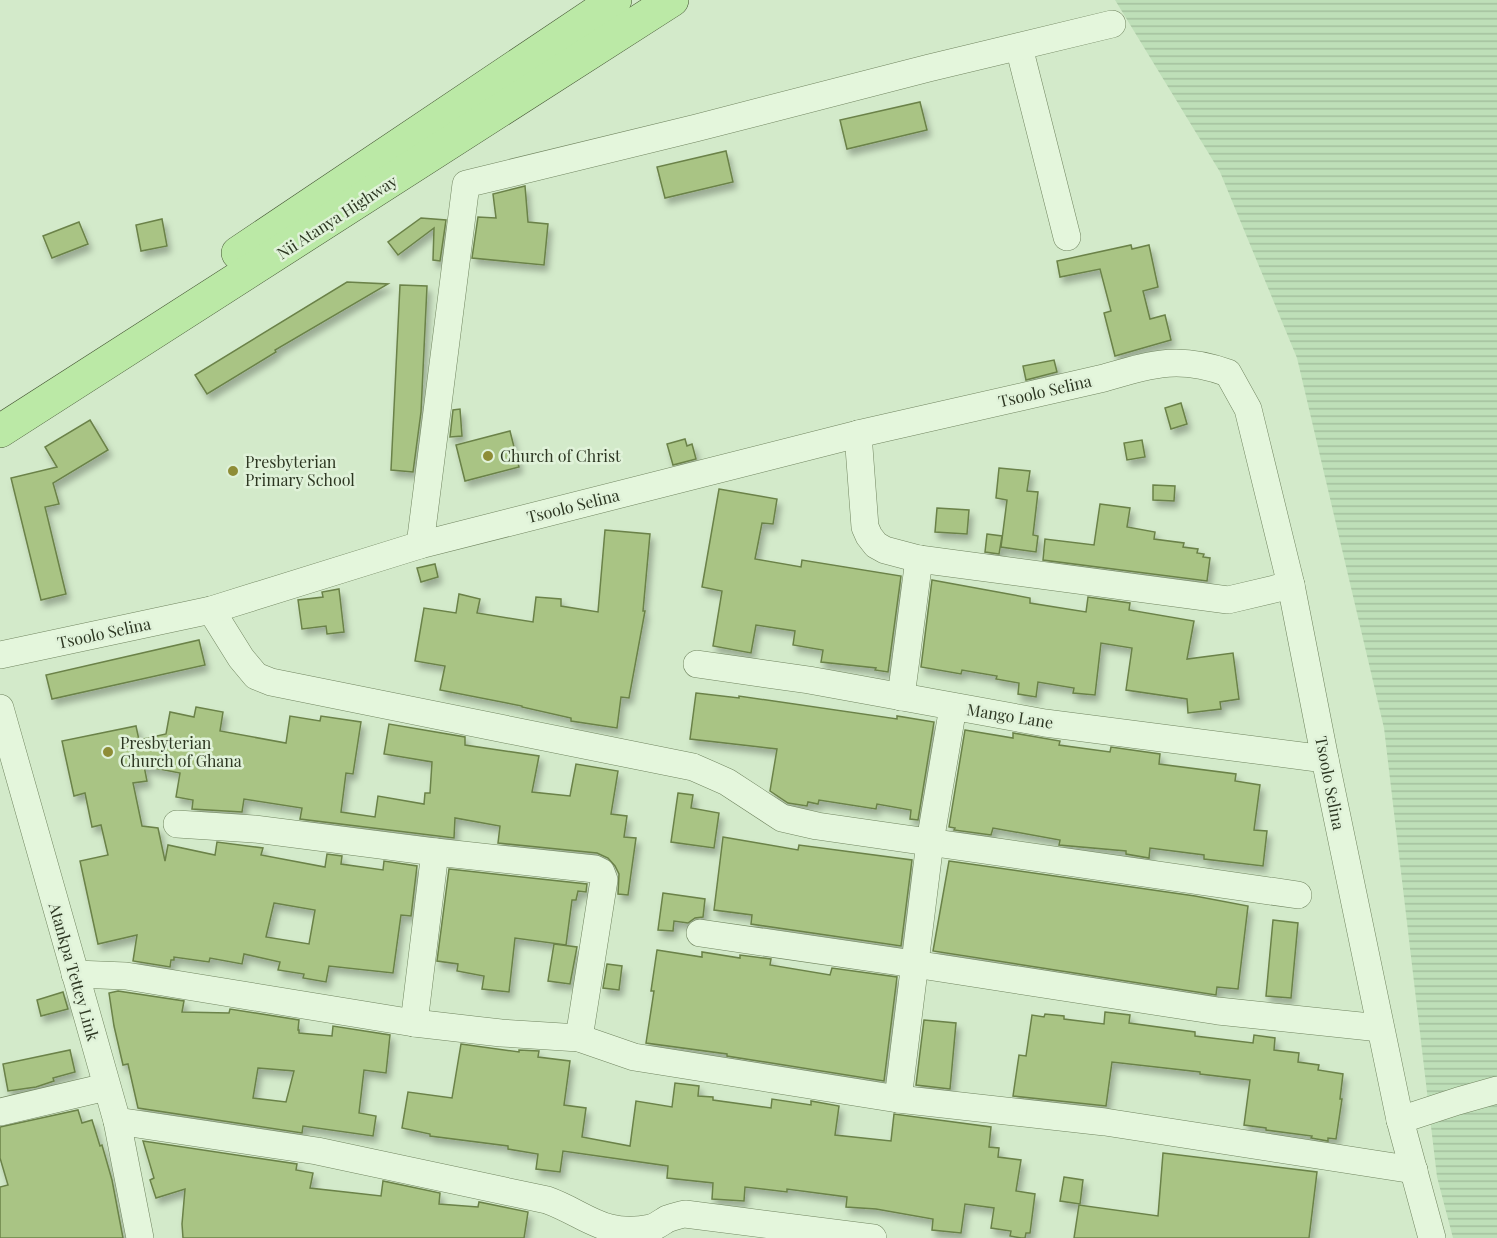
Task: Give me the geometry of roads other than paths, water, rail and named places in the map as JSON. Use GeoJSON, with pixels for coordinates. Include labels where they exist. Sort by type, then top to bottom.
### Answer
{"type":"FeatureCollection","features":[{"type":"Feature","properties":{"kind":"main road"},"geometry":{"type":"LineString","coordinates":[[0,414],[615,0]]}},
{"type":"Feature","properties":{"kind":"main road","name":"Nii Atanya Highway"},"geometry":{"type":"LineString","coordinates":[[0,431],[672,0]]}},
{"type":"Feature","properties":{"kind":"street"},"geometry":{"type":"LineString","coordinates":[[420,545],[466,184],[696,128],[917,70],[1112,24]]}},
{"type":"Feature","properties":{"kind":"street"},"geometry":{"type":"LineString","coordinates":[[1019,47],[1067,237]]}},
{"type":"Feature","properties":{"kind":"street","name":"Tsoolo Selina"},"geometry":{"type":"LineString","coordinates":[[0,655],[211,610],[420,545],[858,434],[1152,365],[1176,361],[1194,363],[1228,374],[1248,409],[1291,585],[1380,1028],[1400,1120],[1432,1238]]}},
{"type":"Feature","properties":{"kind":"street"},"geometry":{"type":"LineString","coordinates":[[858,434],[865,527],[876,545],[885,550],[920,559],[1228,600],[1291,585]]}},
{"type":"Feature","properties":{"kind":"street"},"geometry":{"type":"LineString","coordinates":[[901,698],[920,559]]}},
{"type":"Feature","properties":{"kind":"street"},"geometry":{"type":"LineString","coordinates":[[211,610],[241,658],[256,676],[271,682],[693,767],[727,782],[782,818],[817,826],[1298,894]]}},
{"type":"Feature","properties":{"kind":"street","name":"Mango Lane"},"geometry":{"type":"LineString","coordinates":[[697,664],[809,680],[1045,723],[1325,759]]}},
{"type":"Feature","properties":{"kind":"street"},"geometry":{"type":"LineString","coordinates":[[898,1099],[930,842],[953,707]]}},
{"type":"Feature","properties":{"kind":"street","name":"Atankpa Tettey Link"},"geometry":{"type":"LineString","coordinates":[[0,708],[7,762],[75,974],[117,1121],[140,1238]]}},
{"type":"Feature","properties":{"kind":"street"},"geometry":{"type":"LineString","coordinates":[[177,824],[254,829],[595,869],[601,872],[604,880],[579,1038]]}},
{"type":"Feature","properties":{"kind":"street"},"geometry":{"type":"LineString","coordinates":[[414,1023],[435,852]]}},
{"type":"Feature","properties":{"kind":"street"},"geometry":{"type":"LineString","coordinates":[[700,933],[1218,1011],[1380,1028]]}},
{"type":"Feature","properties":{"kind":"street"},"geometry":{"type":"LineString","coordinates":[[75,974],[126,976],[414,1023],[501,1034],[579,1038],[634,1057],[898,1099],[1105,1122],[1414,1170]]}},
{"type":"Feature","properties":{"kind":"street"},"geometry":{"type":"LineString","coordinates":[[0,1112],[106,1087]]}},
{"type":"Feature","properties":{"kind":"street"},"geometry":{"type":"LineString","coordinates":[[1400,1120],[1497,1090]]}},
{"type":"Feature","properties":{"kind":"street"},"geometry":{"type":"LineString","coordinates":[[117,1121],[317,1151],[547,1200],[565,1207],[584,1221],[613,1236],[651,1228],[685,1214],[863,1237]]}},
{"type":"Feature","properties":{"kind":"place","name":"Church of Christ"},"geometry":{"type":"Point","coordinates":[488,456]}},
{"type":"Feature","properties":{"kind":"place","name":"Presbyterian Primary School"},"geometry":{"type":"Point","coordinates":[233,471]}},
{"type":"Feature","properties":{"kind":"place","name":"Presbyterian Church of Ghana"},"geometry":{"type":"Point","coordinates":[108,752]}}]}
